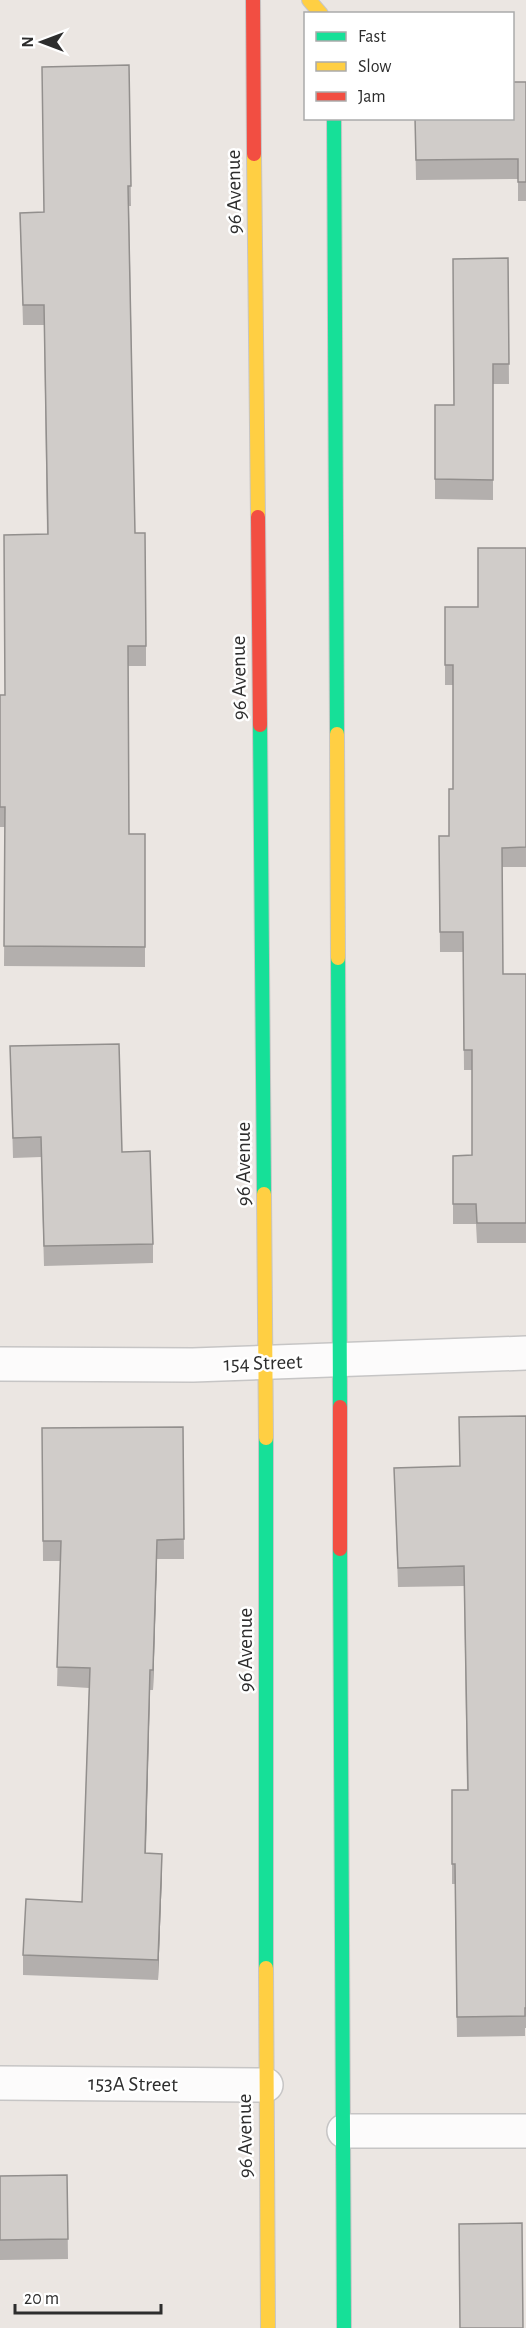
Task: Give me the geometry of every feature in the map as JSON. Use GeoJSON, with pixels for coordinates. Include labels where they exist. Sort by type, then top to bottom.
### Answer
{"type":"FeatureCollection","features":[{"type":"Feature","properties":{"kind":"main road","name":"96 Avenue"},"geometry":{"type":"LineString","coordinates":[[254,0],[266,1362],[268,2328]]}},
{"type":"Feature","properties":{"kind":"main road"},"geometry":{"type":"LineString","coordinates":[[309,0],[329,11]]}},
{"type":"Feature","properties":{"kind":"main road"},"geometry":{"type":"LineString","coordinates":[[334,120],[344,2328]]}},
{"type":"Feature","properties":{"kind":"street","name":"154 Street"},"geometry":{"type":"LineString","coordinates":[[0,1364],[193,1365],[526,1353]]}},
{"type":"Feature","properties":{"kind":"street","name":"153A Street"},"geometry":{"type":"LineString","coordinates":[[0,2083],[266,2085]]}},
{"type":"Feature","properties":{"kind":"street"},"geometry":{"type":"LineString","coordinates":[[344,2131],[526,2131]]}},
{"type":"Feature","properties":{"kind":"building"},"geometry":{"type":"Polygon","coordinates":[[[129,65],[131,186],[128,186],[135,533],[145,533],[146,646],[128,646],[129,834],[145,834],[145,947],[4,946],[5,807],[0,807],[0,695],[5,695],[4,535],[48,534],[44,305],[23,305],[20,213],[44,212],[42,67],[129,65]]]}},
{"type":"Feature","properties":{"kind":"building"},"geometry":{"type":"Polygon","coordinates":[[[514,82],[526,82],[526,182],[518,182],[518,159],[416,160],[415,120],[514,120],[514,82]]]}},
{"type":"Feature","properties":{"kind":"building"},"geometry":{"type":"Polygon","coordinates":[[[508,258],[509,364],[493,364],[493,480],[435,479],[435,405],[454,405],[453,259],[508,258]]]}},
{"type":"Feature","properties":{"kind":"building"},"geometry":{"type":"Polygon","coordinates":[[[478,548],[526,548],[526,847],[502,848],[503,974],[526,974],[526,1223],[477,1223],[476,1204],[453,1204],[453,1156],[472,1155],[472,1050],[464,1050],[463,932],[440,932],[439,836],[449,836],[449,789],[453,789],[453,665],[445,665],[445,607],[478,607],[478,548]]]}},
{"type":"Feature","properties":{"kind":"building"},"geometry":{"type":"Polygon","coordinates":[[[119,1044],[122,1152],[150,1151],[153,1244],[44,1246],[41,1137],[13,1138],[10,1046],[119,1044]]]}},
{"type":"Feature","properties":{"kind":"building"},"geometry":{"type":"Polygon","coordinates":[[[526,1416],[526,2008],[525,2016],[457,2017],[452,1790],[468,1790],[464,1566],[398,1568],[394,1468],[460,1466],[459,1417],[526,1416]]]}},
{"type":"Feature","properties":{"kind":"building"},"geometry":{"type":"Polygon","coordinates":[[[183,1427],[184,1539],[157,1540],[153,1670],[150,1670],[145,1853],[162,1854],[158,1960],[23,1955],[26,1899],[82,1902],[90,1668],[57,1667],[61,1541],[43,1541],[42,1428],[183,1427]]]}},
{"type":"Feature","properties":{"kind":"building"},"geometry":{"type":"Polygon","coordinates":[[[67,2175],[68,2239],[0,2240],[0,2176],[67,2175]]]}},
{"type":"Feature","properties":{"kind":"building"},"geometry":{"type":"Polygon","coordinates":[[[522,2223],[523,2328],[460,2328],[459,2224],[522,2223]]]}},
{"type":"Feature","properties":{"kind":"traffic: fast"},"geometry":{"type":"LineString","coordinates":[[334,120],[337,734]]}},
{"type":"Feature","properties":{"kind":"traffic: fast"},"geometry":{"type":"LineString","coordinates":[[260,725],[264,1194]]}},
{"type":"Feature","properties":{"kind":"traffic: fast"},"geometry":{"type":"LineString","coordinates":[[338,958],[340,1407]]}},
{"type":"Feature","properties":{"kind":"traffic: fast"},"geometry":{"type":"LineString","coordinates":[[266,1438],[266,1968]]}},
{"type":"Feature","properties":{"kind":"traffic: fast"},"geometry":{"type":"LineString","coordinates":[[340,1549],[344,2328]]}},
{"type":"Feature","properties":{"kind":"traffic: slow"},"geometry":{"type":"LineString","coordinates":[[309,0],[319,12]]}},
{"type":"Feature","properties":{"kind":"traffic: slow"},"geometry":{"type":"LineString","coordinates":[[254,154],[258,517]]}},
{"type":"Feature","properties":{"kind":"traffic: slow"},"geometry":{"type":"LineString","coordinates":[[337,734],[338,958]]}},
{"type":"Feature","properties":{"kind":"traffic: slow"},"geometry":{"type":"LineString","coordinates":[[264,1194],[266,1438]]}},
{"type":"Feature","properties":{"kind":"traffic: slow"},"geometry":{"type":"LineString","coordinates":[[266,1968],[268,2328]]}},
{"type":"Feature","properties":{"kind":"traffic: jam"},"geometry":{"type":"LineString","coordinates":[[253,0],[254,154]]}},
{"type":"Feature","properties":{"kind":"traffic: jam"},"geometry":{"type":"LineString","coordinates":[[258,517],[260,725]]}},
{"type":"Feature","properties":{"kind":"traffic: jam"},"geometry":{"type":"LineString","coordinates":[[340,1407],[340,1549]]}}]}
